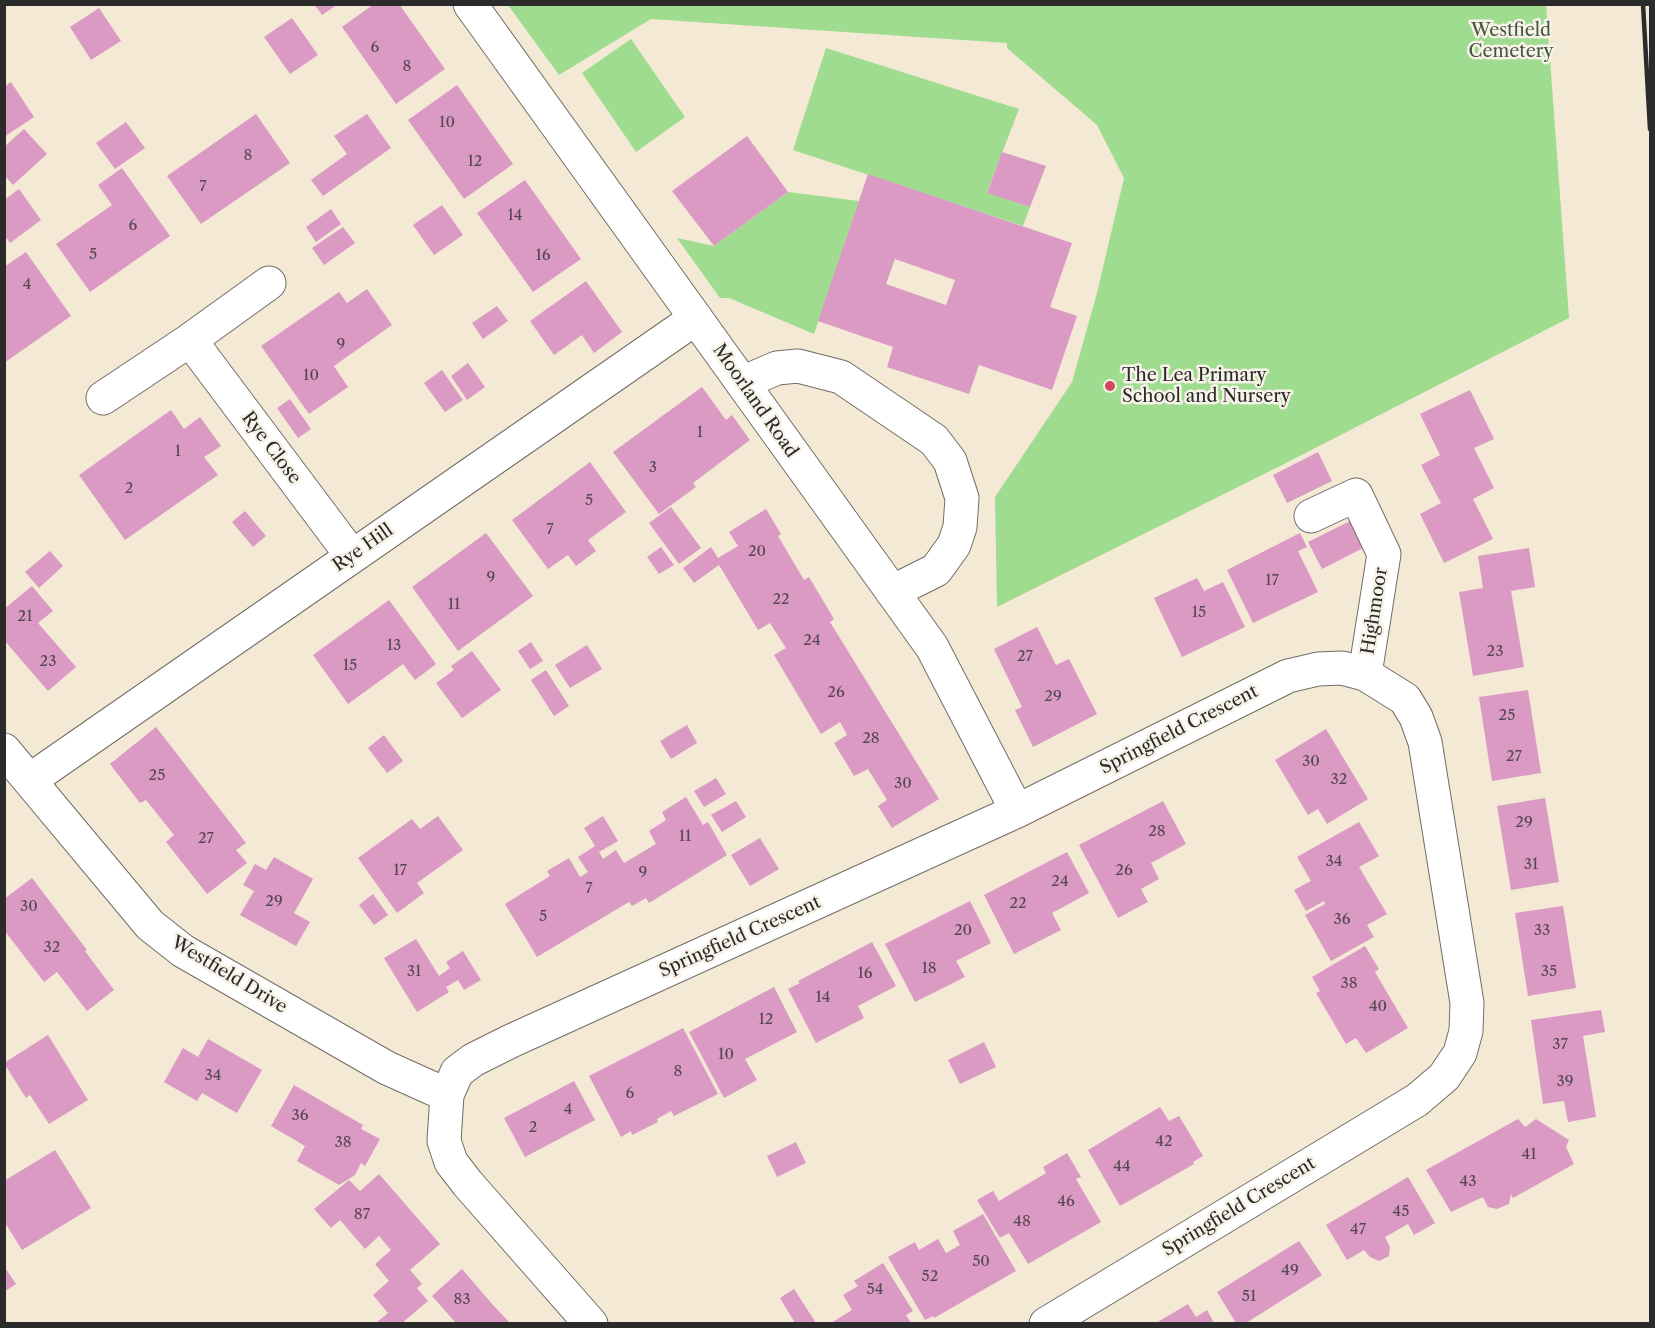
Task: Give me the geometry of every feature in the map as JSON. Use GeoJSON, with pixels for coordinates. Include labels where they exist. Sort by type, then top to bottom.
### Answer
{"type":"FeatureCollection","features":[{"type":"Feature","properties":{"kind":"street","name":"Moorland Road"},"geometry":{"type":"LineString","coordinates":[[470,4],[932,647],[1017,812]]}},
{"type":"Feature","properties":{"kind":"street"},"geometry":{"type":"LineString","coordinates":[[104,398],[269,283]]}},
{"type":"Feature","properties":{"kind":"street","name":"Rye Hill"},"geometry":{"type":"LineString","coordinates":[[30,780],[696,318]]}},
{"type":"Feature","properties":{"kind":"street","name":"Rye Close"},"geometry":{"type":"LineString","coordinates":[[190,340],[352,556]]}},
{"type":"Feature","properties":{"kind":"street"},"geometry":{"type":"LineString","coordinates":[[742,384],[777,368],[798,366],[841,377],[934,440],[950,461],[962,498],[960,527],[954,545],[936,570],[892,592]]}},
{"type":"Feature","properties":{"kind":"street","name":"Highmoor"},"geometry":{"type":"LineString","coordinates":[[1311,516],[1356,495],[1384,554],[1365,674]]}},
{"type":"Feature","properties":{"kind":"street","name":"Springfield Crescent"},"geometry":{"type":"LineString","coordinates":[[591,1323],[451,1162],[444,1142],[447,1095],[457,1072],[473,1060],[511,1041],[1017,812],[1288,675],[1318,669],[1342,668],[1365,674],[1405,699],[1416,717],[1425,742],[1467,1002],[1466,1031],[1460,1053],[1444,1077],[1417,1100],[1046,1323]]}},
{"type":"Feature","properties":{"kind":"street","name":"Westfield Drive"},"geometry":{"type":"LineString","coordinates":[[4,750],[150,925],[183,951],[387,1068],[447,1095]]}},
{"type":"Feature","properties":{"kind":"green space","name":"Westfield Cemetery"},"geometry":{"type":"Polygon","coordinates":[[[508,5],[1546,5],[1569,318],[997,607],[995,497],[1072,382],[1097,293],[1124,178],[1097,125],[1007,48],[1007,43],[651,19],[559,75],[508,5]]]}},
{"type":"Feature","properties":{"kind":"green space"},"geometry":{"type":"Polygon","coordinates":[[[631,39],[685,117],[636,152],[582,73],[631,39]]]}},
{"type":"Feature","properties":{"kind":"green space"},"geometry":{"type":"Polygon","coordinates":[[[826,48],[1019,109],[987,192],[1030,207],[1023,226],[793,150],[826,48]]]}},
{"type":"Feature","properties":{"kind":"green space"},"geometry":{"type":"Polygon","coordinates":[[[788,192],[859,201],[814,334],[729,298],[720,298],[677,238],[714,246],[788,192]]]}},
{"type":"Feature","properties":{"kind":"building"},"geometry":{"type":"Polygon","coordinates":[[[314,4],[338,4],[322,15],[314,4]]]}},
{"type":"Feature","properties":{"kind":"building"},"geometry":{"type":"Polygon","coordinates":[[[374,4],[399,4],[445,69],[396,104],[342,27],[374,4]]]}},
{"type":"Feature","properties":{"kind":"building"},"geometry":{"type":"Polygon","coordinates":[[[99,8],[121,41],[91,60],[70,27],[99,8]]]}},
{"type":"Feature","properties":{"kind":"building"},"geometry":{"type":"Polygon","coordinates":[[[292,18],[318,55],[290,74],[264,37],[292,18]]]}},
{"type":"Feature","properties":{"kind":"building"},"geometry":{"type":"Polygon","coordinates":[[[11,82],[34,117],[4,137],[4,87],[11,82]]]}},
{"type":"Feature","properties":{"kind":"building"},"geometry":{"type":"Polygon","coordinates":[[[457,85],[513,164],[464,199],[408,120],[457,85]]]}},
{"type":"Feature","properties":{"kind":"building"},"geometry":{"type":"Polygon","coordinates":[[[256,114],[290,163],[201,224],[167,176],[256,114]]]}},
{"type":"Feature","properties":{"kind":"building"},"geometry":{"type":"Polygon","coordinates":[[[367,114],[391,148],[323,196],[311,180],[347,154],[334,136],[367,114]]]}},
{"type":"Feature","properties":{"kind":"building"},"geometry":{"type":"Polygon","coordinates":[[[126,122],[145,148],[115,169],[96,143],[126,122]]]}},
{"type":"Feature","properties":{"kind":"building"},"geometry":{"type":"Polygon","coordinates":[[[24,129],[47,154],[13,185],[4,175],[4,147],[24,129]]]}},
{"type":"Feature","properties":{"kind":"building"},"geometry":{"type":"Polygon","coordinates":[[[747,136],[788,192],[714,246],[672,191],[747,136]]]}},
{"type":"Feature","properties":{"kind":"building"},"geometry":{"type":"Polygon","coordinates":[[[1002,152],[1046,166],[1030,207],[987,193],[1002,152]]]}},
{"type":"Feature","properties":{"kind":"building"},"geometry":{"type":"Polygon","coordinates":[[[122,168],[170,236],[90,292],[56,244],[112,205],[98,185],[122,168]]]}},
{"type":"Feature","properties":{"kind":"building"},"geometry":{"type":"Polygon","coordinates":[[[868,174],[1072,243],[1050,307],[1077,316],[1052,390],[979,365],[969,394],[887,367],[893,347],[818,321],[868,174]],[[895,259],[886,284],[946,305],[955,280],[895,259]]]}},
{"type":"Feature","properties":{"kind":"building"},"geometry":{"type":"Polygon","coordinates":[[[525,180],[581,259],[533,292],[477,213],[525,180]]]}},
{"type":"Feature","properties":{"kind":"building"},"geometry":{"type":"Polygon","coordinates":[[[19,189],[41,220],[10,243],[4,235],[4,200],[19,189]]]}},
{"type":"Feature","properties":{"kind":"building"},"geometry":{"type":"Polygon","coordinates":[[[442,205],[463,235],[434,255],[413,225],[442,205]]]}},
{"type":"Feature","properties":{"kind":"building"},"geometry":{"type":"Polygon","coordinates":[[[331,209],[341,224],[316,242],[306,227],[331,209]]]}},
{"type":"Feature","properties":{"kind":"building"},"geometry":{"type":"Polygon","coordinates":[[[343,227],[355,243],[324,265],[312,248],[343,227]]]}},
{"type":"Feature","properties":{"kind":"building"},"geometry":{"type":"Polygon","coordinates":[[[26,252],[71,316],[4,363],[4,267],[26,252]]]}},
{"type":"Feature","properties":{"kind":"building"},"geometry":{"type":"Polygon","coordinates":[[[586,281],[622,332],[594,353],[582,335],[554,355],[530,321],[586,281]]]}},
{"type":"Feature","properties":{"kind":"building"},"geometry":{"type":"Polygon","coordinates":[[[367,289],[392,325],[334,366],[348,387],[309,414],[261,346],[339,292],[347,303],[367,289]]]}},
{"type":"Feature","properties":{"kind":"building"},"geometry":{"type":"Polygon","coordinates":[[[497,306],[508,321],[483,339],[472,323],[497,306]]]}},
{"type":"Feature","properties":{"kind":"building"},"geometry":{"type":"Polygon","coordinates":[[[468,363],[485,387],[467,400],[451,376],[468,363]]]}},
{"type":"Feature","properties":{"kind":"building"},"geometry":{"type":"Polygon","coordinates":[[[442,370],[463,400],[445,412],[424,383],[442,370]]]}},
{"type":"Feature","properties":{"kind":"building"},"geometry":{"type":"Polygon","coordinates":[[[702,387],[726,420],[732,415],[750,440],[693,483],[696,487],[659,514],[613,452],[702,387]]]}},
{"type":"Feature","properties":{"kind":"building"},"geometry":{"type":"Polygon","coordinates":[[[1470,390],[1494,439],[1474,448],[1494,488],[1473,499],[1493,539],[1444,563],[1420,514],[1441,503],[1421,465],[1440,455],[1420,414],[1470,390]]]}},
{"type":"Feature","properties":{"kind":"building"},"geometry":{"type":"Polygon","coordinates":[[[290,399],[311,429],[298,438],[277,408],[290,399]]]}},
{"type":"Feature","properties":{"kind":"building"},"geometry":{"type":"Polygon","coordinates":[[[171,410],[184,429],[200,417],[221,446],[204,457],[218,475],[125,540],[79,475],[171,410]]]}},
{"type":"Feature","properties":{"kind":"building"},"geometry":{"type":"Polygon","coordinates":[[[1318,452],[1332,481],[1287,503],[1273,475],[1318,452]]]}},
{"type":"Feature","properties":{"kind":"building"},"geometry":{"type":"Polygon","coordinates":[[[590,462],[626,512],[588,540],[596,551],[576,566],[568,555],[548,569],[512,520],[590,462]]]}},
{"type":"Feature","properties":{"kind":"building"},"geometry":{"type":"Polygon","coordinates":[[[671,507],[701,548],[679,564],[649,523],[671,507]]]}},
{"type":"Feature","properties":{"kind":"building"},"geometry":{"type":"Polygon","coordinates":[[[766,509],[781,534],[778,536],[804,580],[809,577],[834,619],[830,622],[939,799],[892,828],[878,806],[887,800],[868,769],[854,776],[834,743],[847,735],[840,722],[821,734],[774,655],[786,648],[770,623],[758,630],[719,565],[694,583],[683,568],[711,547],[718,558],[738,546],[729,532],[766,509]]]}},
{"type":"Feature","properties":{"kind":"building"},"geometry":{"type":"Polygon","coordinates":[[[245,511],[266,536],[253,547],[232,522],[245,511]]]}},
{"type":"Feature","properties":{"kind":"building"},"geometry":{"type":"Polygon","coordinates":[[[1352,520],[1365,547],[1322,569],[1308,542],[1352,520]]]}},
{"type":"Feature","properties":{"kind":"building"},"geometry":{"type":"Polygon","coordinates":[[[486,533],[533,596],[458,651],[412,587],[486,533]]]}},
{"type":"Feature","properties":{"kind":"building"},"geometry":{"type":"Polygon","coordinates":[[[1300,533],[1307,547],[1298,551],[1318,592],[1253,623],[1227,570],[1300,533]]]}},
{"type":"Feature","properties":{"kind":"building"},"geometry":{"type":"Polygon","coordinates":[[[661,547],[674,565],[659,574],[647,557],[661,547]]]}},
{"type":"Feature","properties":{"kind":"building"},"geometry":{"type":"Polygon","coordinates":[[[1529,548],[1535,587],[1511,591],[1524,667],[1473,676],[1459,592],[1483,588],[1478,556],[1529,548]]]}},
{"type":"Feature","properties":{"kind":"building"},"geometry":{"type":"Polygon","coordinates":[[[50,551],[63,566],[39,588],[25,572],[50,551]]]}},
{"type":"Feature","properties":{"kind":"building"},"geometry":{"type":"Polygon","coordinates":[[[1197,578],[1204,591],[1223,582],[1245,627],[1182,657],[1154,598],[1197,578]]]}},
{"type":"Feature","properties":{"kind":"building"},"geometry":{"type":"Polygon","coordinates":[[[32,586],[53,611],[38,623],[76,667],[48,691],[4,640],[4,609],[32,586]]]}},
{"type":"Feature","properties":{"kind":"building"},"geometry":{"type":"Polygon","coordinates":[[[389,600],[436,664],[415,680],[403,664],[348,704],[313,655],[389,600]]]}},
{"type":"Feature","properties":{"kind":"building"},"geometry":{"type":"Polygon","coordinates":[[[1037,627],[1056,665],[1069,659],[1097,714],[1033,747],[1015,710],[1022,707],[994,649],[1037,627]]]}},
{"type":"Feature","properties":{"kind":"building"},"geometry":{"type":"Polygon","coordinates":[[[531,642],[543,661],[530,669],[518,651],[531,642]]]}},
{"type":"Feature","properties":{"kind":"building"},"geometry":{"type":"Polygon","coordinates":[[[587,645],[602,669],[570,688],[555,665],[587,645]]]}},
{"type":"Feature","properties":{"kind":"building"},"geometry":{"type":"Polygon","coordinates":[[[472,651],[501,690],[462,718],[436,683],[454,670],[451,666],[472,651]]]}},
{"type":"Feature","properties":{"kind":"building"},"geometry":{"type":"Polygon","coordinates":[[[546,670],[569,706],[554,716],[531,680],[546,670]]]}},
{"type":"Feature","properties":{"kind":"building"},"geometry":{"type":"Polygon","coordinates":[[[1528,690],[1541,773],[1492,781],[1479,697],[1528,690]]]}},
{"type":"Feature","properties":{"kind":"building"},"geometry":{"type":"Polygon","coordinates":[[[687,725],[697,743],[671,759],[660,741],[687,725]]]}},
{"type":"Feature","properties":{"kind":"building"},"geometry":{"type":"Polygon","coordinates":[[[156,727],[246,843],[236,850],[247,863],[207,894],[166,842],[174,835],[146,800],[140,803],[110,764],[156,727]]]}},
{"type":"Feature","properties":{"kind":"building"},"geometry":{"type":"Polygon","coordinates":[[[1326,729],[1368,799],[1327,824],[1318,809],[1308,815],[1275,760],[1326,729]]]}},
{"type":"Feature","properties":{"kind":"building"},"geometry":{"type":"Polygon","coordinates":[[[384,735],[403,761],[387,773],[368,748],[384,735]]]}},
{"type":"Feature","properties":{"kind":"building"},"geometry":{"type":"Polygon","coordinates":[[[716,778],[726,794],[704,807],[694,791],[716,778]]]}},
{"type":"Feature","properties":{"kind":"building"},"geometry":{"type":"Polygon","coordinates":[[[686,797],[703,825],[708,822],[727,855],[649,903],[646,898],[632,906],[629,902],[537,957],[505,904],[550,876],[547,871],[569,858],[580,877],[588,872],[578,857],[595,846],[584,828],[603,816],[618,841],[599,852],[603,859],[616,850],[624,863],[656,844],[649,831],[666,820],[662,812],[686,797]]]}},
{"type":"Feature","properties":{"kind":"building"},"geometry":{"type":"Polygon","coordinates":[[[1545,798],[1559,882],[1511,890],[1497,806],[1545,798]]]}},
{"type":"Feature","properties":{"kind":"building"},"geometry":{"type":"Polygon","coordinates":[[[736,801],[746,817],[722,832],[711,815],[736,801]]]}},
{"type":"Feature","properties":{"kind":"building"},"geometry":{"type":"Polygon","coordinates":[[[1163,801],[1186,844],[1151,863],[1159,879],[1141,889],[1148,902],[1118,918],[1079,845],[1163,801]]]}},
{"type":"Feature","properties":{"kind":"building"},"geometry":{"type":"Polygon","coordinates":[[[438,816],[463,850],[417,883],[424,893],[397,913],[358,858],[412,819],[420,829],[438,816]]]}},
{"type":"Feature","properties":{"kind":"building"},"geometry":{"type":"Polygon","coordinates":[[[1359,822],[1379,856],[1359,867],[1387,914],[1367,925],[1374,937],[1331,961],[1305,915],[1325,904],[1324,901],[1306,911],[1294,890],[1311,881],[1297,857],[1359,822]]]}},
{"type":"Feature","properties":{"kind":"building"},"geometry":{"type":"Polygon","coordinates":[[[760,838],[779,869],[750,886],[731,855],[760,838]]]}},
{"type":"Feature","properties":{"kind":"building"},"geometry":{"type":"Polygon","coordinates":[[[1067,852],[1089,893],[1052,913],[1061,930],[1014,954],[984,895],[1067,852]]]}},
{"type":"Feature","properties":{"kind":"building"},"geometry":{"type":"Polygon","coordinates":[[[274,857],[313,879],[294,913],[310,922],[296,946],[240,915],[254,891],[243,885],[255,864],[266,870],[274,857]]]}},
{"type":"Feature","properties":{"kind":"building"},"geometry":{"type":"Polygon","coordinates":[[[32,878],[87,950],[85,951],[114,990],[87,1011],[57,972],[44,982],[4,930],[4,899],[32,878]]]}},
{"type":"Feature","properties":{"kind":"building"},"geometry":{"type":"Polygon","coordinates":[[[373,894],[388,915],[374,925],[359,905],[373,894]]]}},
{"type":"Feature","properties":{"kind":"building"},"geometry":{"type":"Polygon","coordinates":[[[970,901],[991,943],[956,961],[965,977],[915,1002],[885,944],[970,901]]]}},
{"type":"Feature","properties":{"kind":"building"},"geometry":{"type":"Polygon","coordinates":[[[1563,906],[1576,988],[1528,996],[1515,913],[1563,906]]]}},
{"type":"Feature","properties":{"kind":"building"},"geometry":{"type":"Polygon","coordinates":[[[416,939],[439,976],[450,968],[446,962],[463,951],[481,980],[464,990],[458,980],[446,987],[449,992],[417,1012],[384,958],[416,939]]]}},
{"type":"Feature","properties":{"kind":"building"},"geometry":{"type":"Polygon","coordinates":[[[872,942],[896,986],[858,1006],[864,1018],[816,1043],[788,989],[800,983],[798,981],[872,942]]]}},
{"type":"Feature","properties":{"kind":"building"},"geometry":{"type":"Polygon","coordinates":[[[1365,946],[1379,969],[1375,972],[1408,1028],[1366,1053],[1356,1038],[1346,1044],[1316,993],[1320,991],[1312,977],[1365,946]]]}},
{"type":"Feature","properties":{"kind":"building"},"geometry":{"type":"Polygon","coordinates":[[[774,987],[797,1032],[745,1059],[757,1080],[724,1098],[689,1032],[774,987]]]}},
{"type":"Feature","properties":{"kind":"building"},"geometry":{"type":"Polygon","coordinates":[[[1601,1010],[1605,1032],[1583,1036],[1596,1117],[1568,1122],[1564,1101],[1543,1104],[1531,1020],[1601,1010]]]}},
{"type":"Feature","properties":{"kind":"building"},"geometry":{"type":"Polygon","coordinates":[[[683,1028],[718,1094],[674,1116],[671,1111],[657,1119],[658,1122],[632,1135],[631,1131],[621,1137],[589,1076],[683,1028]]]}},
{"type":"Feature","properties":{"kind":"building"},"geometry":{"type":"Polygon","coordinates":[[[48,1035],[88,1100],[49,1124],[30,1095],[26,1098],[4,1063],[48,1035]]]}},
{"type":"Feature","properties":{"kind":"building"},"geometry":{"type":"Polygon","coordinates":[[[208,1039],[262,1070],[237,1113],[202,1093],[197,1101],[164,1082],[183,1048],[198,1057],[208,1039]]]}},
{"type":"Feature","properties":{"kind":"building"},"geometry":{"type":"Polygon","coordinates":[[[984,1042],[996,1067],[960,1084],[948,1060],[984,1042]]]}},
{"type":"Feature","properties":{"kind":"building"},"geometry":{"type":"Polygon","coordinates":[[[574,1081],[595,1120],[525,1157],[504,1118],[574,1081]]]}},
{"type":"Feature","properties":{"kind":"building"},"geometry":{"type":"Polygon","coordinates":[[[294,1085],[363,1125],[361,1129],[380,1139],[365,1166],[361,1163],[355,1175],[339,1185],[297,1161],[305,1146],[271,1126],[294,1085]]]}},
{"type":"Feature","properties":{"kind":"building"},"geometry":{"type":"Polygon","coordinates":[[[1160,1107],[1169,1121],[1179,1116],[1203,1156],[1193,1162],[1194,1164],[1120,1206],[1088,1150],[1160,1107]]]}},
{"type":"Feature","properties":{"kind":"building"},"geometry":{"type":"Polygon","coordinates":[[[1518,1119],[1525,1127],[1536,1119],[1569,1140],[1566,1147],[1574,1164],[1513,1198],[1511,1194],[1509,1204],[1497,1209],[1488,1207],[1483,1197],[1451,1212],[1426,1170],[1518,1119]]]}},
{"type":"Feature","properties":{"kind":"building"},"geometry":{"type":"Polygon","coordinates":[[[796,1142],[806,1163],[777,1177],[767,1156],[796,1142]]]}},
{"type":"Feature","properties":{"kind":"building"},"geometry":{"type":"Polygon","coordinates":[[[55,1150],[91,1208],[22,1250],[4,1221],[4,1181],[55,1150]]]}},
{"type":"Feature","properties":{"kind":"building"},"geometry":{"type":"Polygon","coordinates":[[[1067,1153],[1081,1177],[1076,1179],[1101,1222],[1028,1264],[1009,1233],[1000,1238],[977,1200],[993,1191],[999,1201],[1046,1173],[1043,1167],[1067,1153]]]}},
{"type":"Feature","properties":{"kind":"building"},"geometry":{"type":"Polygon","coordinates":[[[379,1174],[440,1244],[410,1270],[422,1284],[417,1288],[428,1301],[402,1323],[376,1323],[388,1313],[373,1295],[389,1281],[375,1264],[391,1250],[379,1236],[365,1249],[340,1220],[331,1228],[314,1209],[349,1180],[360,1191],[379,1174]]]}},
{"type":"Feature","properties":{"kind":"building"},"geometry":{"type":"Polygon","coordinates":[[[1408,1177],[1435,1223],[1414,1235],[1408,1224],[1385,1237],[1390,1247],[1389,1256],[1379,1261],[1370,1257],[1364,1250],[1347,1260],[1326,1225],[1408,1177]]]}},
{"type":"Feature","properties":{"kind":"building"},"geometry":{"type":"Polygon","coordinates":[[[983,1214],[1016,1271],[934,1318],[933,1316],[925,1320],[888,1257],[915,1242],[919,1250],[938,1239],[946,1253],[960,1245],[953,1231],[983,1214]]]}},
{"type":"Feature","properties":{"kind":"building"},"geometry":{"type":"Polygon","coordinates":[[[1299,1241],[1322,1275],[1246,1323],[1236,1323],[1217,1292],[1299,1241]]]}},
{"type":"Feature","properties":{"kind":"building"},"geometry":{"type":"Polygon","coordinates":[[[883,1263],[913,1311],[906,1315],[911,1323],[831,1323],[852,1310],[843,1295],[858,1286],[854,1281],[883,1263]]]}},
{"type":"Feature","properties":{"kind":"building"},"geometry":{"type":"Polygon","coordinates":[[[4,1266],[16,1284],[4,1292],[4,1266]]]}},
{"type":"Feature","properties":{"kind":"building"},"geometry":{"type":"Polygon","coordinates":[[[462,1269],[510,1323],[456,1323],[432,1296],[462,1269]]]}},
{"type":"Feature","properties":{"kind":"building"},"geometry":{"type":"Polygon","coordinates":[[[794,1289],[816,1323],[795,1323],[780,1298],[794,1289]]]}},
{"type":"Feature","properties":{"kind":"building"},"geometry":{"type":"Polygon","coordinates":[[[1188,1304],[1196,1317],[1207,1310],[1214,1323],[1156,1323],[1188,1304]]]}},
{"type":"Feature","properties":{"kind":"railway"},"geometry":{"type":"LineString","coordinates":[[1643,4],[1650,129]]}},
{"type":"Feature","properties":{"kind":"place","name":"The Lea Primary School and Nursery"},"geometry":{"type":"Point","coordinates":[1110,386]}}]}
